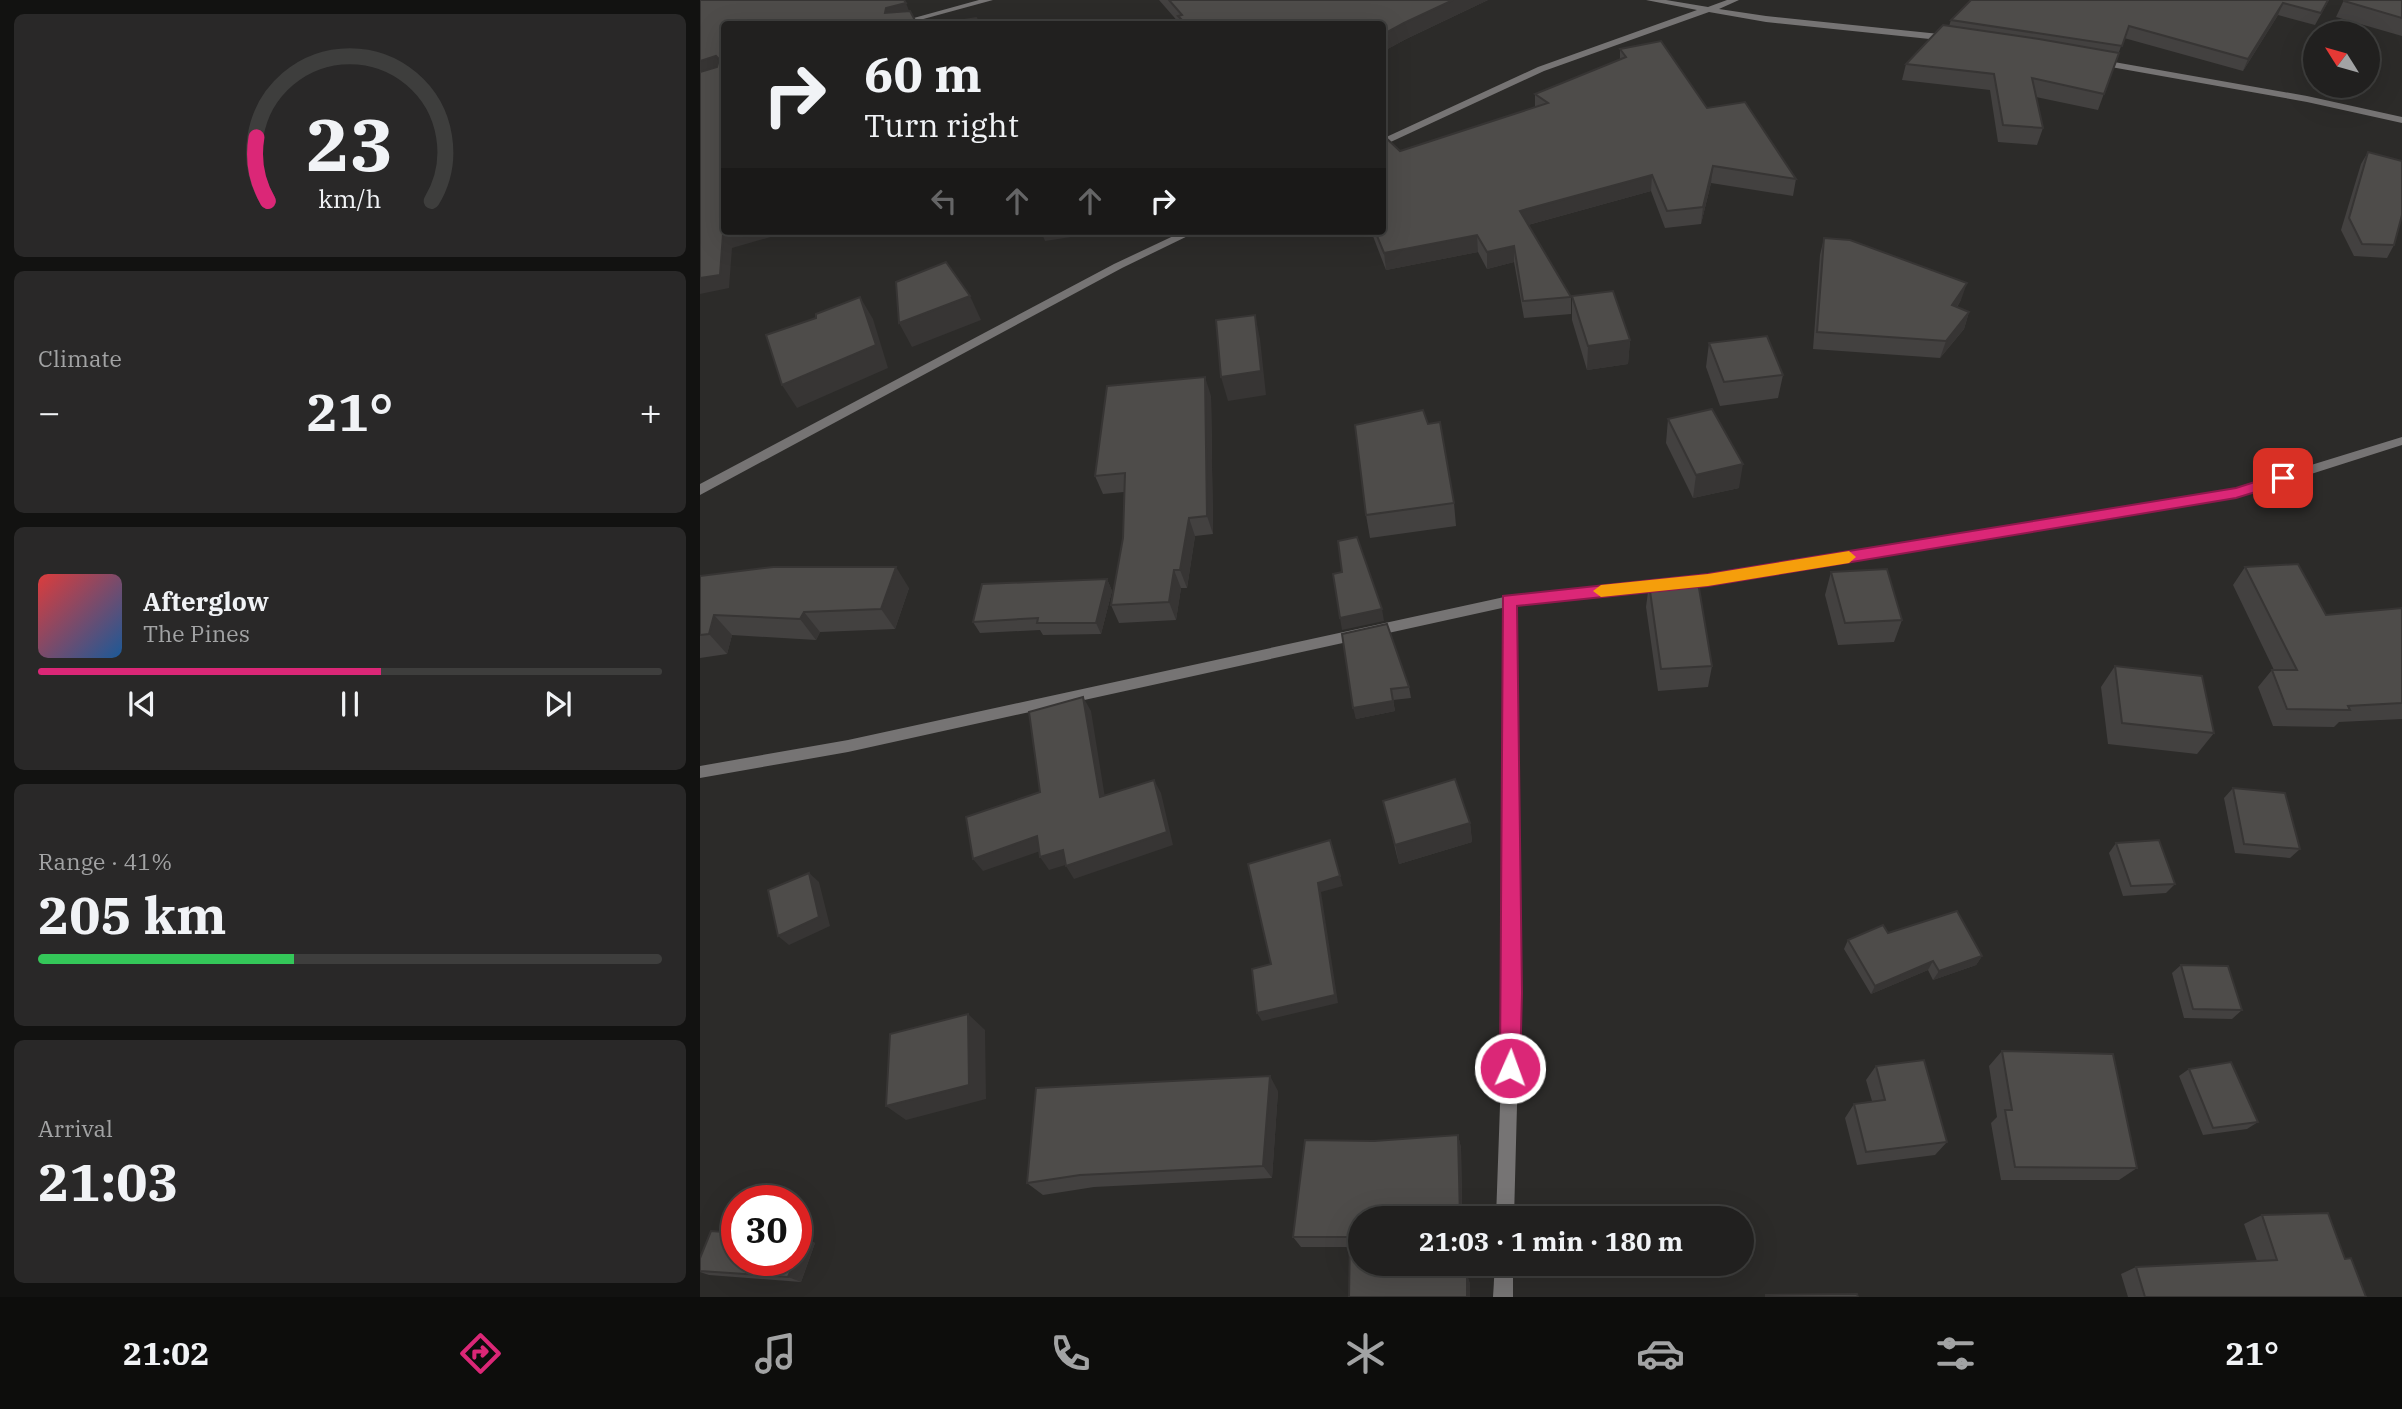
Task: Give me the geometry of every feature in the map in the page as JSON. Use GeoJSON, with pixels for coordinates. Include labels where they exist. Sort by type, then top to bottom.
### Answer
{"type":"FeatureCollection","features":[{"type":"Feature","properties":{"kind":"street"},"geometry":{"type":"LineString","coordinates":[[907,21],[989,0]]}},
{"type":"Feature","properties":{"kind":"street"},"geometry":{"type":"LineString","coordinates":[[1650,0],[1707,12],[1967,40]]}},
{"type":"Feature","properties":{"kind":"street"},"geometry":{"type":"LineString","coordinates":[[1386,141],[1541,69],[1735,0]]}},
{"type":"Feature","properties":{"kind":"street"},"geometry":{"type":"LineString","coordinates":[[2089,61],[2308,99],[2402,120]]}},
{"type":"Feature","properties":{"kind":"street"},"geometry":{"type":"LineString","coordinates":[[700,490],[1118,266],[1185,235]]}},
{"type":"Feature","properties":{"kind":"street"},"geometry":{"type":"LineString","coordinates":[[700,772],[848,746],[1509,601],[1708,580],[2236,493],[2402,441]]}},
{"type":"Feature","properties":{"kind":"street"},"geometry":{"type":"LineString","coordinates":[[1505,1206],[1513,993],[1509,601]]}},
{"type":"Feature","properties":{"kind":"street"},"geometry":{"type":"LineString","coordinates":[[1503,1297],[1504,1276]]}},
{"type":"Feature","properties":{"kind":"building"},"geometry":{"type":"Polygon","coordinates":[[[700,0],[904,0],[906,3],[886,8],[885,13],[910,11],[915,21],[721,21],[723,235],[720,275],[700,278],[700,72],[717,67],[719,59],[716,56],[700,61],[700,0]]]}},
{"type":"Feature","properties":{"kind":"building"},"geometry":{"type":"Polygon","coordinates":[[[1169,0],[1453,0],[1386,33],[1386,21],[1183,21],[1178,16],[1182,15],[1169,0]]]}},
{"type":"Feature","properties":{"kind":"building"},"geometry":{"type":"Polygon","coordinates":[[[1971,0],[2328,0],[2321,13],[2283,3],[2248,59],[2129,26],[2122,46],[1951,20],[1971,0]]]}},
{"type":"Feature","properties":{"kind":"building"},"geometry":{"type":"Polygon","coordinates":[[[2402,0],[2402,18],[2344,1],[2402,0]]]}},
{"type":"Feature","properties":{"kind":"building"},"geometry":{"type":"Polygon","coordinates":[[[1943,25],[2119,53],[2104,94],[2032,78],[2043,128],[2003,125],[1994,74],[1906,64],[1943,25]]]}},
{"type":"Feature","properties":{"kind":"building"},"geometry":{"type":"Polygon","coordinates":[[[1661,41],[1707,108],[1745,102],[1796,179],[1713,166],[1703,207],[1667,211],[1652,175],[1520,211],[1571,297],[1523,301],[1514,246],[1487,252],[1477,235],[1384,253],[1377,235],[1386,235],[1386,138],[1400,151],[1548,103],[1535,94],[1626,57],[1620,49],[1661,41]]]}},
{"type":"Feature","properties":{"kind":"building"},"geometry":{"type":"Polygon","coordinates":[[[2368,152],[2402,161],[2402,215],[2394,245],[2362,244],[2349,218],[2368,152]]]}},
{"type":"Feature","properties":{"kind":"building"},"geometry":{"type":"Polygon","coordinates":[[[1824,238],[1850,240],[1967,283],[1952,305],[1969,312],[1946,341],[1817,332],[1824,238]]]}},
{"type":"Feature","properties":{"kind":"building"},"geometry":{"type":"Polygon","coordinates":[[[946,262],[970,296],[899,323],[896,282],[946,262]]]}},
{"type":"Feature","properties":{"kind":"building"},"geometry":{"type":"Polygon","coordinates":[[[1613,291],[1630,340],[1588,346],[1572,296],[1613,291]]]}},
{"type":"Feature","properties":{"kind":"building"},"geometry":{"type":"Polygon","coordinates":[[[860,297],[876,345],[782,385],[766,335],[816,318],[816,314],[860,297]]]}},
{"type":"Feature","properties":{"kind":"building"},"geometry":{"type":"Polygon","coordinates":[[[1255,315],[1261,371],[1221,377],[1216,320],[1255,315]]]}},
{"type":"Feature","properties":{"kind":"building"},"geometry":{"type":"Polygon","coordinates":[[[1767,336],[1783,375],[1724,382],[1709,343],[1767,336]]]}},
{"type":"Feature","properties":{"kind":"building"},"geometry":{"type":"Polygon","coordinates":[[[1205,377],[1207,516],[1189,518],[1180,570],[1174,570],[1169,602],[1111,605],[1123,538],[1125,473],[1095,476],[1107,386],[1205,377]]]}},
{"type":"Feature","properties":{"kind":"building"},"geometry":{"type":"Polygon","coordinates":[[[1712,409],[1743,464],[1696,475],[1668,419],[1712,409]]]}},
{"type":"Feature","properties":{"kind":"building"},"geometry":{"type":"Polygon","coordinates":[[[1423,410],[1428,424],[1440,422],[1454,503],[1366,515],[1355,425],[1423,410]]]}},
{"type":"Feature","properties":{"kind":"building"},"geometry":{"type":"Polygon","coordinates":[[[1357,537],[1382,609],[1340,618],[1333,574],[1342,572],[1338,541],[1357,537]]]}},
{"type":"Feature","properties":{"kind":"building"},"geometry":{"type":"Polygon","coordinates":[[[2298,564],[2326,615],[2402,608],[2402,703],[2348,706],[2350,710],[2287,709],[2272,670],[2297,670],[2245,567],[2298,564]]]}},
{"type":"Feature","properties":{"kind":"building"},"geometry":{"type":"Polygon","coordinates":[[[773,567],[896,567],[881,609],[804,612],[800,619],[714,615],[709,634],[700,635],[700,576],[773,567]]]}},
{"type":"Feature","properties":{"kind":"building"},"geometry":{"type":"Polygon","coordinates":[[[1887,569],[1902,620],[1845,623],[1831,572],[1887,569]]]}},
{"type":"Feature","properties":{"kind":"building"},"geometry":{"type":"Polygon","coordinates":[[[1107,579],[1096,623],[1037,623],[1038,618],[973,622],[982,584],[1107,579]]]}},
{"type":"Feature","properties":{"kind":"building"},"geometry":{"type":"Polygon","coordinates":[[[1698,582],[1712,666],[1661,669],[1649,584],[1698,582]]]}},
{"type":"Feature","properties":{"kind":"building"},"geometry":{"type":"Polygon","coordinates":[[[1387,624],[1409,687],[1391,689],[1393,701],[1353,708],[1342,634],[1387,624]]]}},
{"type":"Feature","properties":{"kind":"building"},"geometry":{"type":"Polygon","coordinates":[[[2115,666],[2202,676],[2214,733],[2122,723],[2115,666]]]}},
{"type":"Feature","properties":{"kind":"building"},"geometry":{"type":"Polygon","coordinates":[[[1083,697],[1100,797],[1154,780],[1167,832],[1066,866],[1063,850],[1040,857],[1037,836],[973,859],[966,817],[1040,792],[1029,712],[1083,697]]]}},
{"type":"Feature","properties":{"kind":"building"},"geometry":{"type":"Polygon","coordinates":[[[1455,779],[1470,823],[1395,845],[1383,801],[1455,779]]]}},
{"type":"Feature","properties":{"kind":"building"},"geometry":{"type":"Polygon","coordinates":[[[2233,788],[2285,793],[2300,849],[2244,844],[2233,788]]]}},
{"type":"Feature","properties":{"kind":"building"},"geometry":{"type":"Polygon","coordinates":[[[1330,840],[1340,876],[1318,883],[1335,995],[1257,1013],[1252,969],[1271,964],[1248,864],[1330,840]]]}},
{"type":"Feature","properties":{"kind":"building"},"geometry":{"type":"Polygon","coordinates":[[[2159,840],[2175,884],[2131,886],[2116,843],[2159,840]]]}},
{"type":"Feature","properties":{"kind":"building"},"geometry":{"type":"Polygon","coordinates":[[[809,873],[819,917],[778,936],[768,890],[809,873]]]}},
{"type":"Feature","properties":{"kind":"building"},"geometry":{"type":"Polygon","coordinates":[[[1957,911],[1982,956],[1939,971],[1933,961],[1875,986],[1848,940],[1883,925],[1888,933],[1957,911]]]}},
{"type":"Feature","properties":{"kind":"building"},"geometry":{"type":"Polygon","coordinates":[[[2181,965],[2228,966],[2242,1010],[2193,1009],[2181,965]]]}},
{"type":"Feature","properties":{"kind":"building"},"geometry":{"type":"Polygon","coordinates":[[[968,1014],[969,1085],[886,1106],[890,1034],[968,1014]]]}},
{"type":"Feature","properties":{"kind":"building"},"geometry":{"type":"Polygon","coordinates":[[[2002,1051],[2113,1054],[2137,1168],[2015,1167],[2005,1110],[2012,1110],[2002,1051]]]}},
{"type":"Feature","properties":{"kind":"building"},"geometry":{"type":"Polygon","coordinates":[[[1924,1060],[1947,1142],[1866,1152],[1854,1104],[1885,1100],[1876,1066],[1924,1060]]]}},
{"type":"Feature","properties":{"kind":"building"},"geometry":{"type":"Polygon","coordinates":[[[2231,1062],[2258,1122],[2213,1128],[2189,1069],[2231,1062]]]}},
{"type":"Feature","properties":{"kind":"building"},"geometry":{"type":"Polygon","coordinates":[[[1270,1076],[1263,1166],[1080,1175],[1027,1183],[1036,1088],[1270,1076]]]}},
{"type":"Feature","properties":{"kind":"building"},"geometry":{"type":"Polygon","coordinates":[[[1458,1135],[1460,1206],[1348,1206],[1348,1237],[1293,1237],[1305,1140],[1374,1141],[1458,1135]]]}},
{"type":"Feature","properties":{"kind":"building"},"geometry":{"type":"Polygon","coordinates":[[[2328,1213],[2345,1259],[2351,1258],[2366,1297],[2145,1297],[2136,1267],[2277,1260],[2262,1215],[2328,1213]]]}},
{"type":"Feature","properties":{"kind":"building"},"geometry":{"type":"Polygon","coordinates":[[[711,1231],[721,1232],[721,1272],[700,1271],[700,1258],[711,1231]]]}},
{"type":"Feature","properties":{"kind":"building"},"geometry":{"type":"Polygon","coordinates":[[[1349,1276],[1467,1276],[1467,1297],[1349,1297],[1349,1276]]]}},
{"type":"Feature","properties":{"kind":"building"},"geometry":{"type":"Polygon","coordinates":[[[1857,1294],[1858,1297],[1766,1297],[1766,1295],[1857,1294]]]}},
{"type":"Feature","properties":{"kind":"slow traffic"},"geometry":{"type":"LineString","coordinates":[[1601,591],[1708,580],[1849,557]]}},
{"type":"Feature","properties":{"kind":"route"},"geometry":{"type":"LineString","coordinates":[[1510,1068],[1513,993],[1509,601],[1708,580],[2236,493],[2283,478]]}}]}
